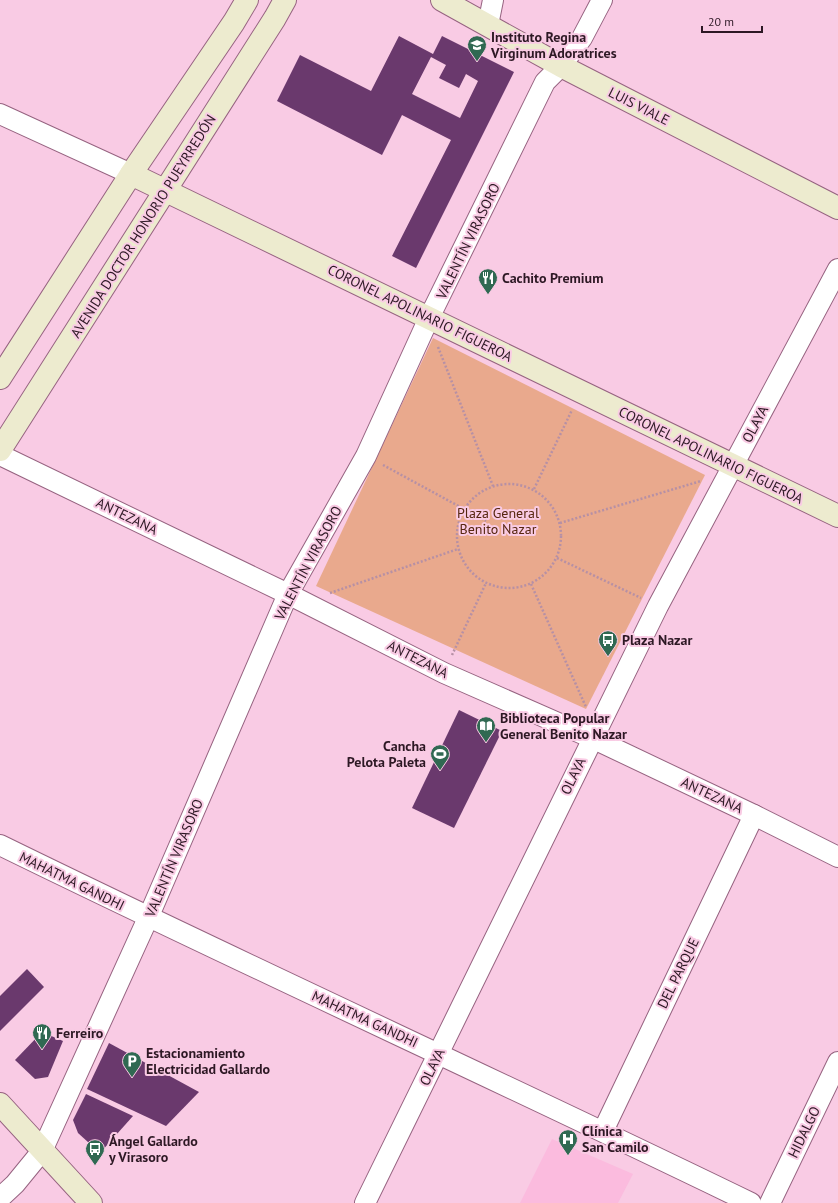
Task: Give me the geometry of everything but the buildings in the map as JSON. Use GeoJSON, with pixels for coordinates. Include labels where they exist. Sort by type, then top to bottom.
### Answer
{"type":"FeatureCollection","features":[{"type":"Feature","properties":{"kind":"street"},"geometry":{"type":"LineString","coordinates":[[0,378],[131,174],[234,22],[247,0]]}},
{"type":"Feature","properties":{"kind":"street","name":"AVENIDA DOCTOR HONORIO PUEYRREDÓN"},"geometry":{"type":"LineString","coordinates":[[0,450],[276,18],[285,0]]}},
{"type":"Feature","properties":{"kind":"street","name":"LUIS VIALE"},"geometry":{"type":"LineString","coordinates":[[442,0],[561,66],[838,208]]}},
{"type":"Feature","properties":{"kind":"street"},"geometry":{"type":"LineString","coordinates":[[488,25],[493,0]]}},
{"type":"Feature","properties":{"kind":"street","name":"VALENTÍN VIRASORO"},"geometry":{"type":"LineString","coordinates":[[0,1198],[16,1184],[42,1151],[148,918],[288,594],[366,456],[430,318],[545,82],[561,66],[582,38],[602,0]]}},
{"type":"Feature","properties":{"kind":"street","name":"CORONEL APOLINARIO FIGUEROA"},"geometry":{"type":"LineString","coordinates":[[0,114],[166,190],[838,516]]}},
{"type":"Feature","properties":{"kind":"street","name":"OLAYA"},"geometry":{"type":"LineString","coordinates":[[365,1203],[658,606],[838,269]]}},
{"type":"Feature","properties":{"kind":"street","name":"ANTEZANA"},"geometry":{"type":"LineString","coordinates":[[0,455],[288,594],[444,673],[592,738],[754,815],[838,857]]}},
{"type":"Feature","properties":{"kind":"street","name":"DEL PARQUE"},"geometry":{"type":"LineString","coordinates":[[603,1131],[754,815]]}},
{"type":"Feature","properties":{"kind":"street","name":"MAHATMA GANDHI"},"geometry":{"type":"LineString","coordinates":[[0,845],[148,918],[439,1053],[751,1203]]}},
{"type":"Feature","properties":{"kind":"street","name":"HIDALGO"},"geometry":{"type":"LineString","coordinates":[[770,1203],[838,1062]]}},
{"type":"Feature","properties":{"kind":"street"},"geometry":{"type":"LineString","coordinates":[[0,1104],[91,1203]]}},
{"type":"Feature","properties":{"kind":"path"},"geometry":{"type":"LineString","coordinates":[[430,318],[437,344],[493,486]]}},
{"type":"Feature","properties":{"kind":"path"},"geometry":{"type":"LineString","coordinates":[[534,489],[581,392]]}},
{"type":"Feature","properties":{"kind":"path"},"geometry":{"type":"LineString","coordinates":[[366,456],[486,521]]}},
{"type":"Feature","properties":{"kind":"path"},"geometry":{"type":"LineString","coordinates":[[560,523],[705,480]]}},
{"type":"Feature","properties":{"kind":"path"},"geometry":{"type":"LineString","coordinates":[[515,483],[534,489],[551,504],[560,523],[562,541],[557,558],[548,571],[531,584],[508,589],[486,583],[472,573],[461,558],[458,549],[457,529],[463,509],[476,494],[493,486],[515,483]]}},
{"type":"Feature","properties":{"kind":"path"},"geometry":{"type":"LineString","coordinates":[[330,592],[458,549]]}},
{"type":"Feature","properties":{"kind":"path"},"geometry":{"type":"LineString","coordinates":[[557,558],[658,606]]}},
{"type":"Feature","properties":{"kind":"path"},"geometry":{"type":"LineString","coordinates":[[444,673],[486,583]]}},
{"type":"Feature","properties":{"kind":"path"},"geometry":{"type":"LineString","coordinates":[[531,584],[591,717],[592,738]]}},
{"type":"Feature","properties":{"kind":"shaded area","name":"Clínica San Camilo"},"geometry":{"type":"Polygon","coordinates":[[[552,1139],[633,1174],[618,1203],[520,1203],[552,1139]]]}},
{"type":"Feature","properties":{"kind":"green space","name":"Plaza General Benito Nazar"},"geometry":{"type":"Polygon","coordinates":[[[433,338],[705,475],[586,709],[316,586],[433,338]]]}},
{"type":"Feature","properties":{"kind":"place","name":"Instituto Regina Virginum Adoratrices"},"geometry":{"type":"Point","coordinates":[477,62]}},
{"type":"Feature","properties":{"kind":"place","name":"Cachito Premium"},"geometry":{"type":"Point","coordinates":[488,295]}},
{"type":"Feature","properties":{"kind":"place","name":"Plaza Nazar"},"geometry":{"type":"Point","coordinates":[608,657]}},
{"type":"Feature","properties":{"kind":"place","name":"Biblioteca Popular General Benito Nazar"},"geometry":{"type":"Point","coordinates":[486,743]}},
{"type":"Feature","properties":{"kind":"place","name":"Cancha Pelota Paleta"},"geometry":{"type":"Point","coordinates":[440,771]}},
{"type":"Feature","properties":{"kind":"place","name":"Ferreiro"},"geometry":{"type":"Point","coordinates":[42,1050]}},
{"type":"Feature","properties":{"kind":"place","name":"Estacionamiento Electricidad Gallardo"},"geometry":{"type":"Point","coordinates":[132,1078]}},
{"type":"Feature","properties":{"kind":"place","name":"Clínica San Camilo"},"geometry":{"type":"Point","coordinates":[568,1156]}},
{"type":"Feature","properties":{"kind":"place","name":"Ángel Gallardo y Virasoro"},"geometry":{"type":"Point","coordinates":[95,1166]}}]}
